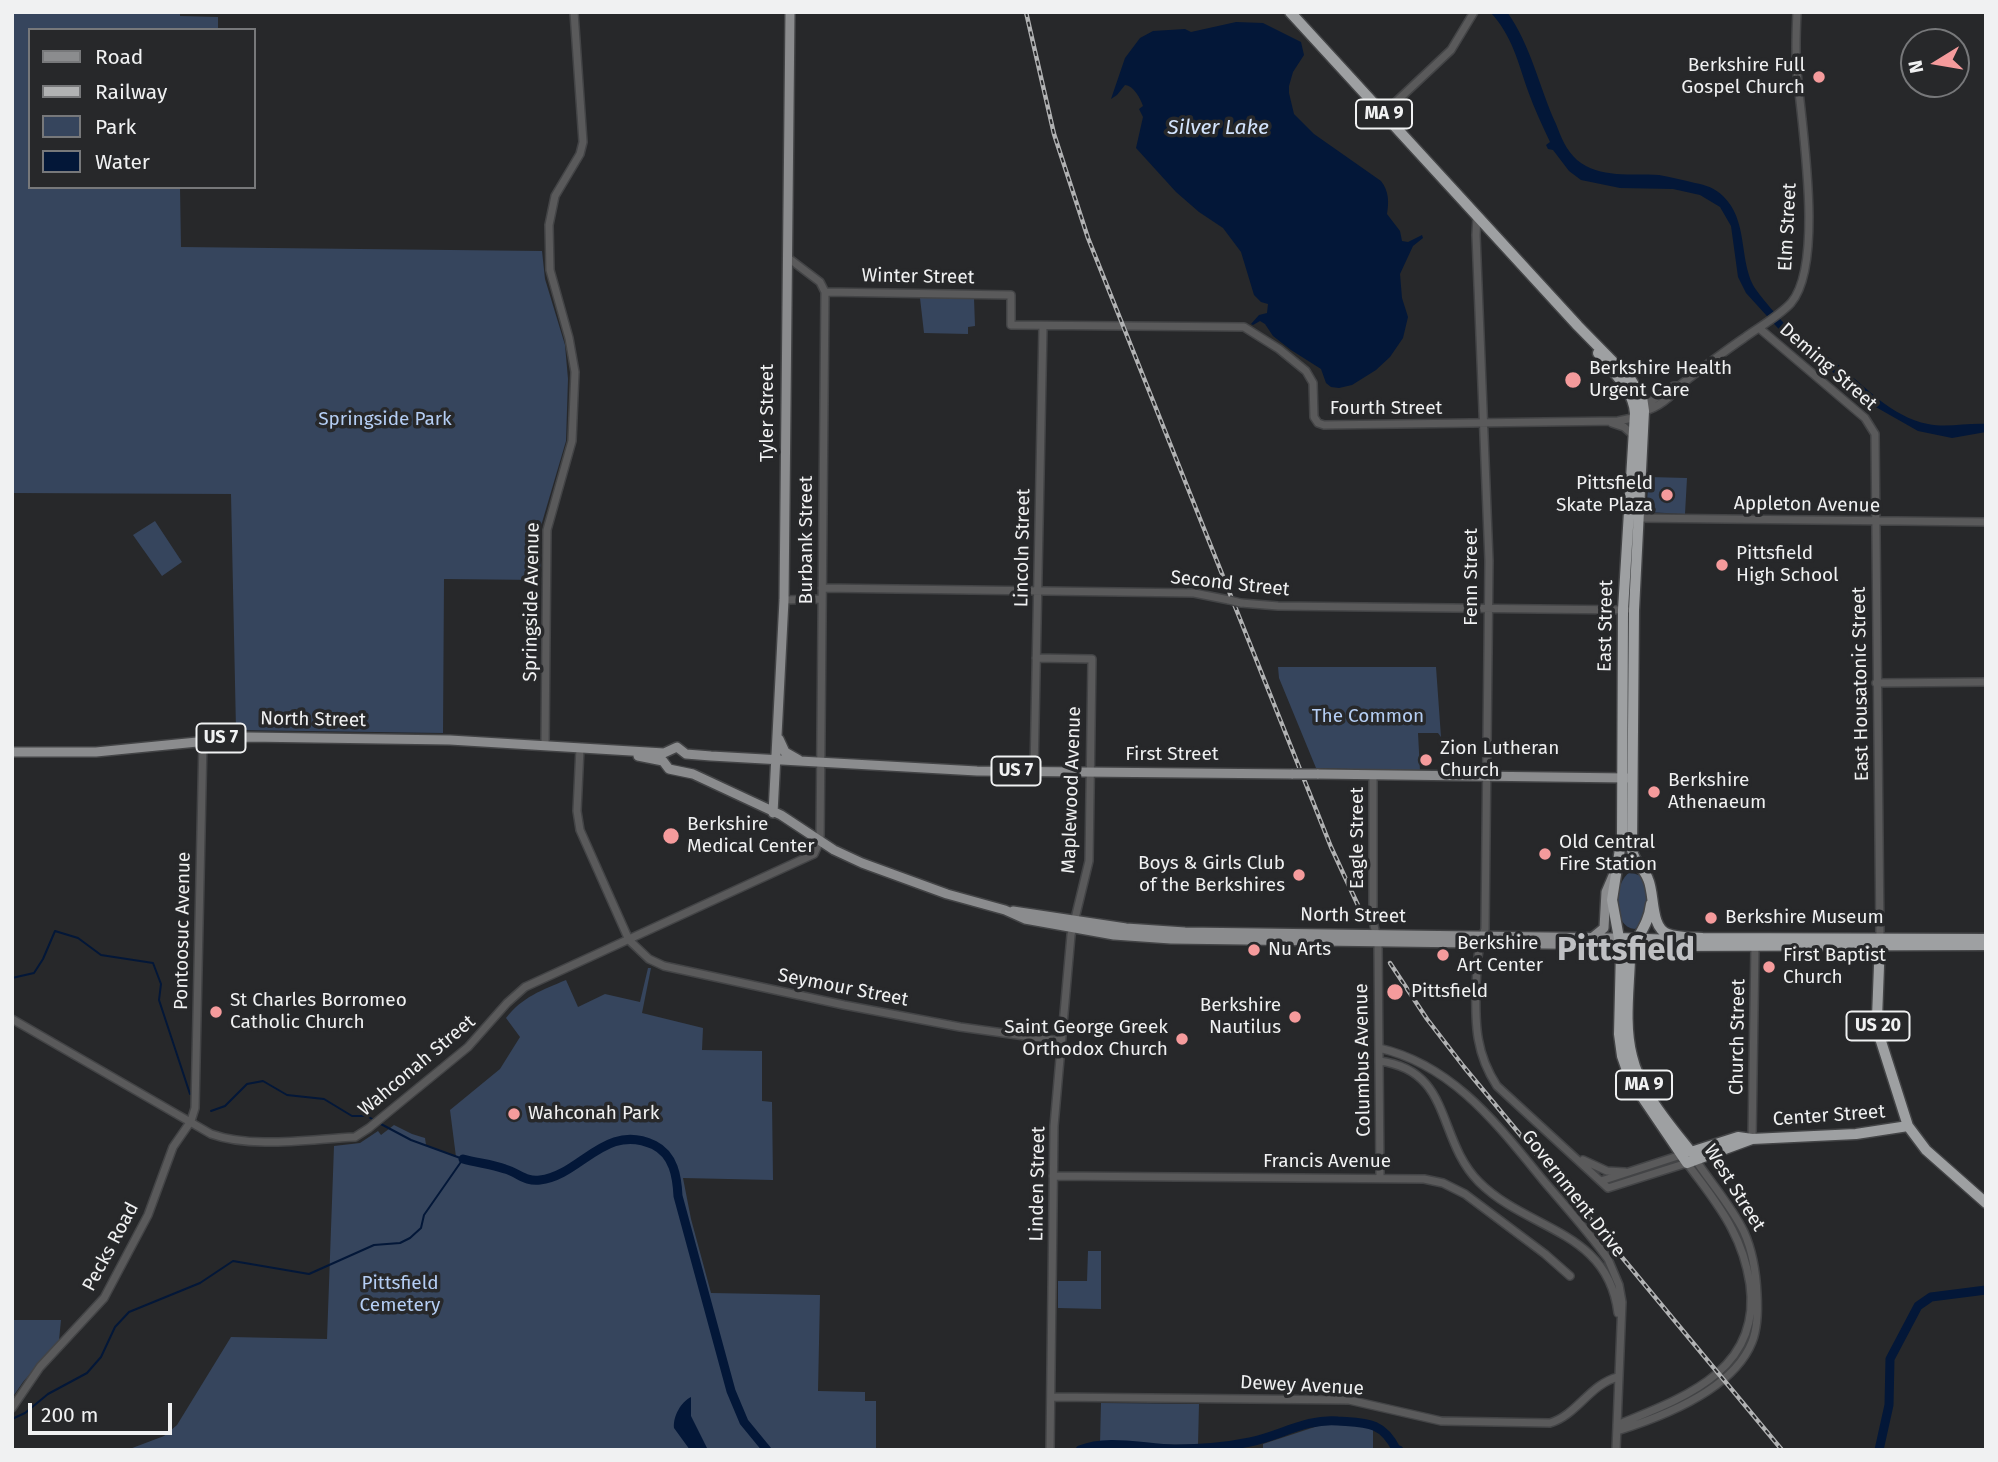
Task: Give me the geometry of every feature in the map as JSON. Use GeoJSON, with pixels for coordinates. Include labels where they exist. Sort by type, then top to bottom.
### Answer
{"type":"FeatureCollection","features":[{"type":"Feature","properties":{"kind":"highway","name":"East Street"},"geometry":{"type":"LineString","coordinates":[[1290,12],[1638,389],[1644,411],[1632,517]]}},
{"type":"Feature","properties":{"kind":"highway","name":"East Street"},"geometry":{"type":"LineString","coordinates":[[1578,326],[1626,388],[1634,403],[1623,715],[1633,855],[1647,876],[1651,889]]}},
{"type":"Feature","properties":{"kind":"highway","name":"East Street"},"geometry":{"type":"LineString","coordinates":[[1618,867],[1633,741],[1628,610]]}},
{"type":"Feature","properties":{"kind":"highway"},"geometry":{"type":"LineString","coordinates":[[1623,715],[1627,719],[1627,736],[1633,741]]}},
{"type":"Feature","properties":{"kind":"highway"},"geometry":{"type":"LineString","coordinates":[[1618,867],[1612,891],[1612,907],[1621,938],[1644,930]]}},
{"type":"Feature","properties":{"kind":"highway"},"geometry":{"type":"LineString","coordinates":[[1651,889],[1657,920],[1664,932],[1672,936],[1986,944]]}},
{"type":"Feature","properties":{"kind":"highway"},"geometry":{"type":"LineString","coordinates":[[1636,942],[1644,930],[1651,905],[1651,889]]}},
{"type":"Feature","properties":{"kind":"highway","name":"North Street"},"geometry":{"type":"LineString","coordinates":[[1621,938],[1636,942],[1702,938]]}},
{"type":"Feature","properties":{"kind":"highway","name":"West Street"},"geometry":{"type":"LineString","coordinates":[[1621,938],[1619,1034],[1624,1063],[1635,1088],[1688,1157]]}},
{"type":"Feature","properties":{"kind":"highway"},"geometry":{"type":"LineString","coordinates":[[1636,942],[1755,946],[1986,939]]}},
{"type":"Feature","properties":{"kind":"highway","name":"West Street"},"geometry":{"type":"LineString","coordinates":[[1636,942],[1630,959],[1628,1026],[1634,1064],[1643,1084],[1688,1157]]}},
{"type":"Feature","properties":{"kind":"highway","name":"US 20"},"geometry":{"type":"LineString","coordinates":[[1880,942],[1877,1018],[1879,1035],[1908,1126],[1926,1150],[1986,1203]]}},
{"type":"Feature","properties":{"kind":"highway","name":"Center Street"},"geometry":{"type":"LineString","coordinates":[[1688,1157],[1752,1139],[1867,1133],[1908,1126]]}},
{"type":"Feature","properties":{"kind":"main road","name":"Tyler Street"},"geometry":{"type":"LineString","coordinates":[[773,813],[784,600],[790,12]]}},
{"type":"Feature","properties":{"kind":"main road"},"geometry":{"type":"LineString","coordinates":[[778,731],[785,752],[801,761]]}},
{"type":"Feature","properties":{"kind":"main road","name":"North Street"},"geometry":{"type":"LineString","coordinates":[[12,752],[96,752],[248,737],[430,740],[613,750],[664,757],[677,747],[686,756]]}},
{"type":"Feature","properties":{"kind":"main road","name":"First Street"},"geometry":{"type":"LineString","coordinates":[[686,756],[1034,772],[1627,778]]}},
{"type":"Feature","properties":{"kind":"main road"},"geometry":{"type":"LineString","coordinates":[[681,770],[686,756]]}},
{"type":"Feature","properties":{"kind":"main road","name":"North Street"},"geometry":{"type":"LineString","coordinates":[[664,757],[673,772],[681,770],[718,785],[773,813],[800,834],[807,834],[870,866],[1025,919],[1073,924],[1114,934],[1171,939],[1621,938]]}},
{"type":"Feature","properties":{"kind":"main road","name":"East Street"},"geometry":{"type":"LineString","coordinates":[[1593,937],[1604,928],[1606,892],[1618,867]]}},
{"type":"Feature","properties":{"kind":"main road","name":"North Street"},"geometry":{"type":"LineString","coordinates":[[1481,940],[1621,938]]}},
{"type":"Feature","properties":{"kind":"street","name":"Springside Avenue"},"geometry":{"type":"LineString","coordinates":[[545,746],[547,530],[572,441],[575,377],[569,338],[550,270],[548,233],[555,196],[575,164],[583,142],[573,12]]}},
{"type":"Feature","properties":{"kind":"street"},"geometry":{"type":"LineString","coordinates":[[1383,114],[1451,50],[1474,12]]}},
{"type":"Feature","properties":{"kind":"street","name":"Elm Street"},"geometry":{"type":"LineString","coordinates":[[1644,411],[1653,408],[1781,312],[1794,299],[1800,287],[1807,244],[1808,189],[1796,49],[1797,12]]}},
{"type":"Feature","properties":{"kind":"street","name":"Fenn Street"},"geometry":{"type":"LineString","coordinates":[[1477,216],[1489,608],[1485,917],[1477,950],[1475,1026],[1483,1062],[1492,1078],[1506,1095],[1571,1153]]}},
{"type":"Feature","properties":{"kind":"street"},"geometry":{"type":"LineString","coordinates":[[787,257],[820,282],[825,292]]}},
{"type":"Feature","properties":{"kind":"street","name":"Winter Street"},"geometry":{"type":"LineString","coordinates":[[825,292],[1011,295],[1011,325]]}},
{"type":"Feature","properties":{"kind":"street","name":"Burbank Street"},"geometry":{"type":"LineString","coordinates":[[820,841],[825,292]]}},
{"type":"Feature","properties":{"kind":"street","name":"Fourth Street"},"geometry":{"type":"LineString","coordinates":[[1011,325],[1243,327],[1279,349],[1306,371],[1313,386],[1314,417],[1320,424],[1483,425],[1524,421],[1608,422],[1635,418],[1644,411]]}},
{"type":"Feature","properties":{"kind":"street","name":"Lincoln Street"},"geometry":{"type":"LineString","coordinates":[[1034,772],[1043,326]]}},
{"type":"Feature","properties":{"kind":"street","name":"Deming Street"},"geometry":{"type":"LineString","coordinates":[[1761,326],[1865,418],[1875,431]]}},
{"type":"Feature","properties":{"kind":"street","name":"Elm Street"},"geometry":{"type":"LineString","coordinates":[[1644,411],[1647,404],[1674,386],[1679,386]]}},
{"type":"Feature","properties":{"kind":"street"},"geometry":{"type":"LineString","coordinates":[[1638,389],[1648,395],[1662,394]]}},
{"type":"Feature","properties":{"kind":"street","name":"Fourth Street"},"geometry":{"type":"LineString","coordinates":[[1608,422],[1624,427],[1633,435]]}},
{"type":"Feature","properties":{"kind":"street","name":"East Housatonic Street"},"geometry":{"type":"LineString","coordinates":[[1875,431],[1880,942]]}},
{"type":"Feature","properties":{"kind":"street","name":"Appleton Avenue"},"geometry":{"type":"LineString","coordinates":[[1632,517],[1986,522]]}},
{"type":"Feature","properties":{"kind":"street","name":"Second Street"},"geometry":{"type":"LineString","coordinates":[[822,588],[1192,593],[1241,603],[1286,607],[1628,610]]}},
{"type":"Feature","properties":{"kind":"street"},"geometry":{"type":"LineString","coordinates":[[784,600],[822,599]]}},
{"type":"Feature","properties":{"kind":"street","name":"Maplewood Avenue"},"geometry":{"type":"LineString","coordinates":[[1036,659],[1092,659],[1088,861],[1073,924]]}},
{"type":"Feature","properties":{"kind":"street"},"geometry":{"type":"LineString","coordinates":[[1876,683],[1986,682]]}},
{"type":"Feature","properties":{"kind":"street","name":"Pontoosuc Avenue"},"geometry":{"type":"LineString","coordinates":[[191,1121],[195,1108],[196,1077],[203,740]]}},
{"type":"Feature","properties":{"kind":"street"},"geometry":{"type":"LineString","coordinates":[[580,748],[577,811],[579,824],[629,940]]}},
{"type":"Feature","properties":{"kind":"street","name":"Eagle Street"},"geometry":{"type":"LineString","coordinates":[[1373,775],[1376,938]]}},
{"type":"Feature","properties":{"kind":"street","name":"Wahconah Street"},"geometry":{"type":"LineString","coordinates":[[12,1019],[211,1134],[229,1141],[355,1137],[468,1047],[525,987],[814,855],[820,841]]}},
{"type":"Feature","properties":{"kind":"street","name":"Linden Street"},"geometry":{"type":"LineString","coordinates":[[1050,1450],[1053,1176],[1061,1041],[1073,924]]}},
{"type":"Feature","properties":{"kind":"street"},"geometry":{"type":"LineString","coordinates":[[1755,946],[1762,937]]}},
{"type":"Feature","properties":{"kind":"street","name":"Columbus Avenue"},"geometry":{"type":"LineString","coordinates":[[1376,938],[1380,1177]]}},
{"type":"Feature","properties":{"kind":"street","name":"Seymour Street"},"geometry":{"type":"LineString","coordinates":[[629,940],[649,960],[664,966],[857,1008],[960,1027],[1061,1041]]}},
{"type":"Feature","properties":{"kind":"street","name":"Church Street"},"geometry":{"type":"LineString","coordinates":[[1752,1139],[1755,946]]}},
{"type":"Feature","properties":{"kind":"street","name":"Government Drive"},"geometry":{"type":"LineString","coordinates":[[1379,1048],[1422,1063],[1481,1106],[1599,1246],[1615,1273],[1622,1302],[1617,1428]]}},
{"type":"Feature","properties":{"kind":"street"},"geometry":{"type":"LineString","coordinates":[[1379,1061],[1402,1066],[1419,1077],[1434,1093],[1455,1149],[1479,1183],[1581,1247],[1602,1266],[1614,1292],[1620,1338]]}},
{"type":"Feature","properties":{"kind":"street","name":"Pecks Road"},"geometry":{"type":"LineString","coordinates":[[12,1408],[40,1367],[104,1298],[148,1215],[173,1147],[191,1121]]}},
{"type":"Feature","properties":{"kind":"street"},"geometry":{"type":"LineString","coordinates":[[1571,1153],[1603,1170],[1634,1171]]}},
{"type":"Feature","properties":{"kind":"street"},"geometry":{"type":"LineString","coordinates":[[1571,1153],[1601,1181]]}},
{"type":"Feature","properties":{"kind":"street","name":"Center Street"},"geometry":{"type":"LineString","coordinates":[[1688,1157],[1608,1188],[1601,1181],[1634,1171],[1688,1157]]}},
{"type":"Feature","properties":{"kind":"street","name":"West Street"},"geometry":{"type":"LineString","coordinates":[[1617,1428],[1676,1400],[1716,1373],[1740,1348],[1751,1318],[1749,1279],[1738,1241],[1688,1157]]}},
{"type":"Feature","properties":{"kind":"street","name":"West Street"},"geometry":{"type":"LineString","coordinates":[[1617,1428],[1668,1413],[1707,1391],[1738,1364],[1749,1349],[1754,1334],[1757,1288],[1751,1249],[1737,1219],[1688,1157]]}},
{"type":"Feature","properties":{"kind":"street","name":"Francis Avenue"},"geometry":{"type":"LineString","coordinates":[[1053,1176],[1424,1179],[1461,1191],[1570,1276]]}},
{"type":"Feature","properties":{"kind":"street","name":"Dewey Avenue"},"geometry":{"type":"LineString","coordinates":[[1051,1397],[1349,1400],[1441,1421],[1550,1423],[1574,1407],[1601,1383],[1618,1377]]}},
{"type":"Feature","properties":{"kind":"street","name":"West Street"},"geometry":{"type":"LineString","coordinates":[[1618,1411],[1631,1415],[1646,1413]]}},
{"type":"Feature","properties":{"kind":"street"},"geometry":{"type":"LineString","coordinates":[[1616,1450],[1617,1428]]}},
{"type":"Feature","properties":{"kind":"green space","name":"Springside Park"},"geometry":{"type":"Polygon","coordinates":[[[12,12],[180,12],[180,16],[218,17],[218,28],[28,28],[28,189],[180,189],[181,247],[542,251],[545,279],[565,345],[568,379],[566,441],[541,526],[540,580],[444,579],[443,733],[236,730],[231,494],[12,493],[12,12]]]}},
{"type":"Feature","properties":{"kind":"green space"},"geometry":{"type":"Polygon","coordinates":[[[920,298],[974,298],[975,326],[968,327],[968,334],[924,333],[920,298]]]}},
{"type":"Feature","properties":{"kind":"green space","name":"Pittsfield Skate Plaza"},"geometry":{"type":"Polygon","coordinates":[[[1649,477],[1687,478],[1685,514],[1646,512],[1649,477]]]}},
{"type":"Feature","properties":{"kind":"green space"},"geometry":{"type":"Polygon","coordinates":[[[155,521],[182,562],[162,576],[133,535],[155,521]]]}},
{"type":"Feature","properties":{"kind":"green space","name":"The Common"},"geometry":{"type":"Polygon","coordinates":[[[1278,667],[1436,667],[1441,737],[1438,733],[1418,733],[1420,771],[1316,768],[1279,678],[1278,667]]]}},
{"type":"Feature","properties":{"kind":"green space"},"geometry":{"type":"Polygon","coordinates":[[[1630,872],[1641,876],[1647,897],[1646,912],[1635,929],[1622,921],[1618,904],[1621,885],[1630,872]]]}},
{"type":"Feature","properties":{"kind":"green space","name":"Wahconah Park"},"geometry":{"type":"Polygon","coordinates":[[[648,968],[651,968],[642,1013],[703,1028],[702,1050],[762,1051],[762,1101],[772,1102],[773,1180],[683,1178],[711,1293],[820,1295],[818,1391],[865,1392],[865,1401],[876,1401],[876,1450],[127,1450],[164,1436],[177,1425],[231,1337],[327,1339],[334,1146],[360,1143],[378,1131],[381,1135],[394,1125],[425,1138],[426,1145],[456,1157],[450,1110],[500,1069],[520,1037],[506,1018],[512,1011],[533,995],[566,980],[578,1007],[605,994],[640,1002],[648,968]]]}},
{"type":"Feature","properties":{"kind":"green space"},"geometry":{"type":"Polygon","coordinates":[[[1088,1251],[1101,1251],[1101,1309],[1058,1308],[1058,1281],[1087,1281],[1088,1251]]]}},
{"type":"Feature","properties":{"kind":"green space"},"geometry":{"type":"Polygon","coordinates":[[[12,1320],[61,1320],[59,1340],[12,1398],[12,1320]]]}},
{"type":"Feature","properties":{"kind":"green space"},"geometry":{"type":"Polygon","coordinates":[[[1101,1403],[1199,1404],[1198,1445],[1100,1444],[1101,1403]]]}},
{"type":"Feature","properties":{"kind":"green space"},"geometry":{"type":"Polygon","coordinates":[[[1324,1424],[1373,1428],[1373,1450],[1263,1450],[1263,1444],[1324,1424]]]}},
{"type":"Feature","properties":{"kind":"water"},"geometry":{"type":"Polygon","coordinates":[[[1490,12],[1507,12],[1515,25],[1529,52],[1562,138],[1577,160],[1606,173],[1659,175],[1717,191],[1736,216],[1753,285],[1790,329],[1902,415],[1935,425],[1986,424],[1986,432],[1952,438],[1918,431],[1874,406],[1786,337],[1746,293],[1738,277],[1731,226],[1720,207],[1700,195],[1673,189],[1620,188],[1581,180],[1569,171],[1546,145],[1550,142],[1533,104],[1514,49],[1490,12]]]}},
{"type":"Feature","properties":{"kind":"water","name":"Silver Lake"},"geometry":{"type":"Polygon","coordinates":[[[1236,22],[1263,23],[1301,42],[1304,55],[1293,72],[1289,86],[1294,114],[1314,134],[1381,181],[1388,197],[1387,214],[1400,231],[1402,241],[1408,242],[1422,235],[1423,238],[1413,246],[1400,274],[1402,298],[1408,317],[1403,338],[1390,357],[1376,370],[1352,385],[1331,387],[1326,383],[1321,369],[1273,336],[1265,324],[1260,321],[1251,324],[1259,315],[1267,313],[1268,304],[1261,302],[1254,295],[1241,252],[1223,228],[1176,192],[1136,148],[1143,117],[1139,109],[1143,106],[1134,90],[1125,85],[1111,99],[1125,58],[1140,38],[1153,31],[1185,29],[1191,32],[1236,22]]]}},
{"type":"Feature","properties":{"kind":"water"},"geometry":{"type":"Polygon","coordinates":[[[691,1397],[691,1416],[708,1450],[690,1450],[674,1428],[678,1410],[691,1397]]]}},
{"type":"Feature","properties":{"kind":"waterway"},"geometry":{"type":"LineString","coordinates":[[12,978],[34,973],[55,931],[78,938],[101,955],[153,963],[161,984],[159,1000],[190,1094]]}},
{"type":"Feature","properties":{"kind":"waterway"},"geometry":{"type":"LineString","coordinates":[[211,1111],[225,1106],[247,1084],[263,1081],[287,1095],[324,1099],[352,1116],[367,1116],[374,1120]]}},
{"type":"Feature","properties":{"kind":"waterway"},"geometry":{"type":"LineString","coordinates":[[12,1419],[25,1413],[48,1394],[87,1373],[101,1357],[115,1327],[129,1312],[200,1283],[233,1261],[309,1274],[374,1245],[400,1243],[410,1238],[421,1228],[424,1215],[463,1159],[411,1140],[379,1123]]}},
{"type":"Feature","properties":{"kind":"waterway"},"geometry":{"type":"LineString","coordinates":[[463,1159],[540,1180],[568,1170],[594,1152],[621,1140],[637,1140],[661,1149],[675,1174],[678,1196],[731,1391],[744,1422],[767,1450]]}},
{"type":"Feature","properties":{"kind":"waterway"},"geometry":{"type":"LineString","coordinates":[[1879,1450],[1889,1405],[1890,1359],[1918,1306],[1931,1297],[1986,1290]]}},
{"type":"Feature","properties":{"kind":"waterway"},"geometry":{"type":"LineString","coordinates":[[1080,1450],[1115,1444],[1175,1449],[1222,1446],[1250,1442],[1327,1421],[1372,1425],[1385,1433],[1399,1450]]}},
{"type":"Feature","properties":{"kind":"railway"},"geometry":{"type":"LineString","coordinates":[[1026,12],[1054,134],[1088,238],[1331,847],[1362,914]]}},
{"type":"Feature","properties":{"kind":"railway"},"geometry":{"type":"LineString","coordinates":[[1390,963],[1427,1019],[1464,1067],[1782,1450]]}},
{"type":"Feature","properties":{"kind":"place","name":"Berkshire Full Gospel Church"},"geometry":{"type":"Point","coordinates":[1819,77]}},
{"type":"Feature","properties":{"kind":"place","name":"Berkshire Health Urgent Care"},"geometry":{"type":"Point","coordinates":[1573,380]}},
{"type":"Feature","properties":{"kind":"place","name":"Pittsfield Skate Plaza"},"geometry":{"type":"Point","coordinates":[1667,495]}},
{"type":"Feature","properties":{"kind":"place","name":"Pittsfield High School"},"geometry":{"type":"Point","coordinates":[1722,565]}},
{"type":"Feature","properties":{"kind":"place","name":"Zion Lutheran Church"},"geometry":{"type":"Point","coordinates":[1426,760]}},
{"type":"Feature","properties":{"kind":"place","name":"Berkshire Athenaeum"},"geometry":{"type":"Point","coordinates":[1654,792]}},
{"type":"Feature","properties":{"kind":"place","name":"Berkshire Medical Center"},"geometry":{"type":"Point","coordinates":[671,836]}},
{"type":"Feature","properties":{"kind":"place","name":"Old Central Fire Station"},"geometry":{"type":"Point","coordinates":[1545,854]}},
{"type":"Feature","properties":{"kind":"place","name":"Boys & Girls Club of the Berkshires"},"geometry":{"type":"Point","coordinates":[1299,875]}},
{"type":"Feature","properties":{"kind":"place","name":"Berkshire Museum"},"geometry":{"type":"Point","coordinates":[1711,918]}},
{"type":"Feature","properties":{"kind":"place","name":"Nu Arts"},"geometry":{"type":"Point","coordinates":[1254,950]}},
{"type":"Feature","properties":{"kind":"place","name":"Berkshire Art Center"},"geometry":{"type":"Point","coordinates":[1443,955]}},
{"type":"Feature","properties":{"kind":"place","name":"First Baptist Church"},"geometry":{"type":"Point","coordinates":[1769,967]}},
{"type":"Feature","properties":{"kind":"place","name":"Pittsfield"},"geometry":{"type":"Point","coordinates":[1395,992]}},
{"type":"Feature","properties":{"kind":"place","name":"St Charles Borromeo Catholic Church"},"geometry":{"type":"Point","coordinates":[216,1012]}},
{"type":"Feature","properties":{"kind":"place","name":"Berkshire Nautilus"},"geometry":{"type":"Point","coordinates":[1295,1017]}},
{"type":"Feature","properties":{"kind":"place","name":"Saint George Greek Orthodox Church"},"geometry":{"type":"Point","coordinates":[1182,1039]}},
{"type":"Feature","properties":{"kind":"place","name":"Wahconah Park"},"geometry":{"type":"Point","coordinates":[514,1114]}},
{"type":"Feature","properties":{"kind":"district","name":"Pittsfield"},"geometry":{"type":"Point","coordinates":[1626,951]}},
{"type":"Feature","properties":{"kind":"park label","name":"Pittsfield Cemetery"},"geometry":{"type":"Point","coordinates":[400,1295]}}]}
